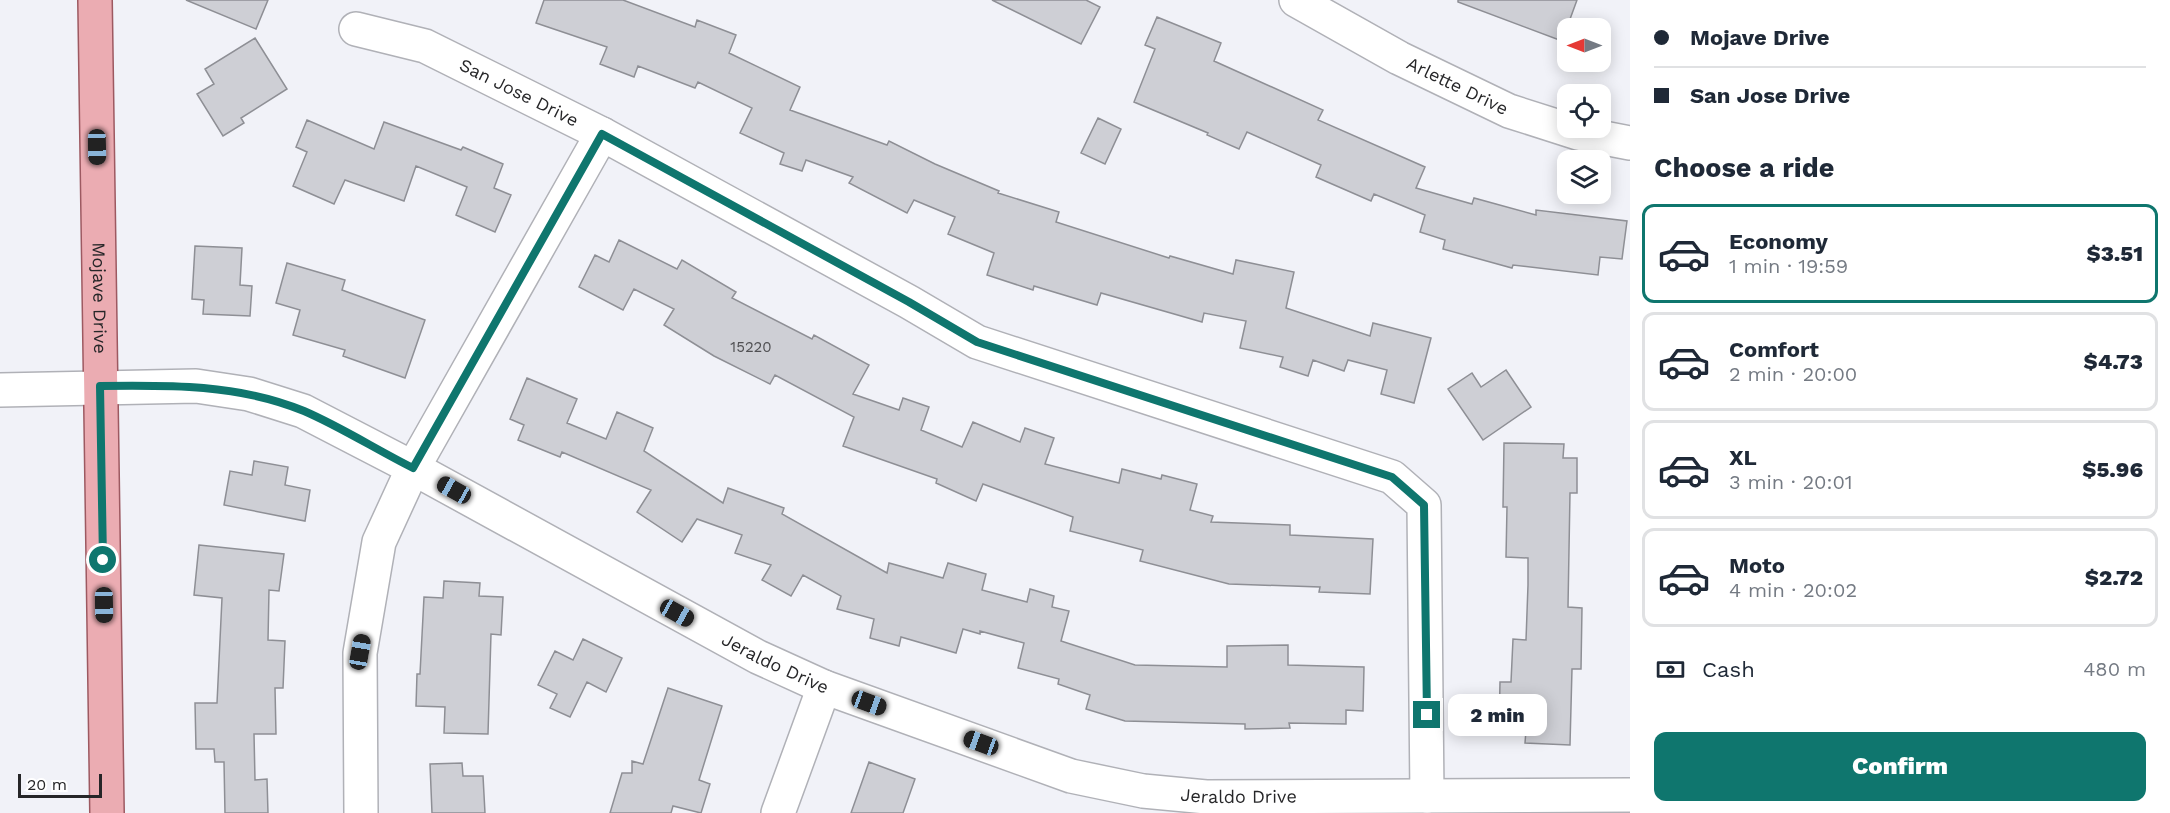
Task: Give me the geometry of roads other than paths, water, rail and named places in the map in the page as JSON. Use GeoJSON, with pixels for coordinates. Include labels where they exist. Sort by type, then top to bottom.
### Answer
{"type":"FeatureCollection","features":[{"type":"Feature","properties":{"kind":"main road","name":"Mojave Drive"},"geometry":{"type":"LineString","coordinates":[[95,0],[107,813]]}},
{"type":"Feature","properties":{"kind":"street","name":"Arlette Drive"},"geometry":{"type":"LineString","coordinates":[[1296,0],[1399,58],[1509,111],[1578,133],[1630,143]]}},
{"type":"Feature","properties":{"kind":"street","name":"San Jose Drive"},"geometry":{"type":"LineString","coordinates":[[356,29],[425,46],[602,134],[909,302],[977,342],[1392,477],[1424,505],[1427,796]]}},
{"type":"Feature","properties":{"kind":"street"},"geometry":{"type":"LineString","coordinates":[[361,813],[360,652],[379,542],[413,468],[602,134]]}},
{"type":"Feature","properties":{"kind":"street","name":"Jeraldo Drive"},"geometry":{"type":"LineString","coordinates":[[0,390],[100,386],[196,386],[249,394],[303,411],[413,468],[758,657],[824,687],[1071,776],[1143,790],[1206,797],[1630,795]]}},
{"type":"Feature","properties":{"kind":"street"},"geometry":{"type":"LineString","coordinates":[[777,813],[824,687]]}}]}
